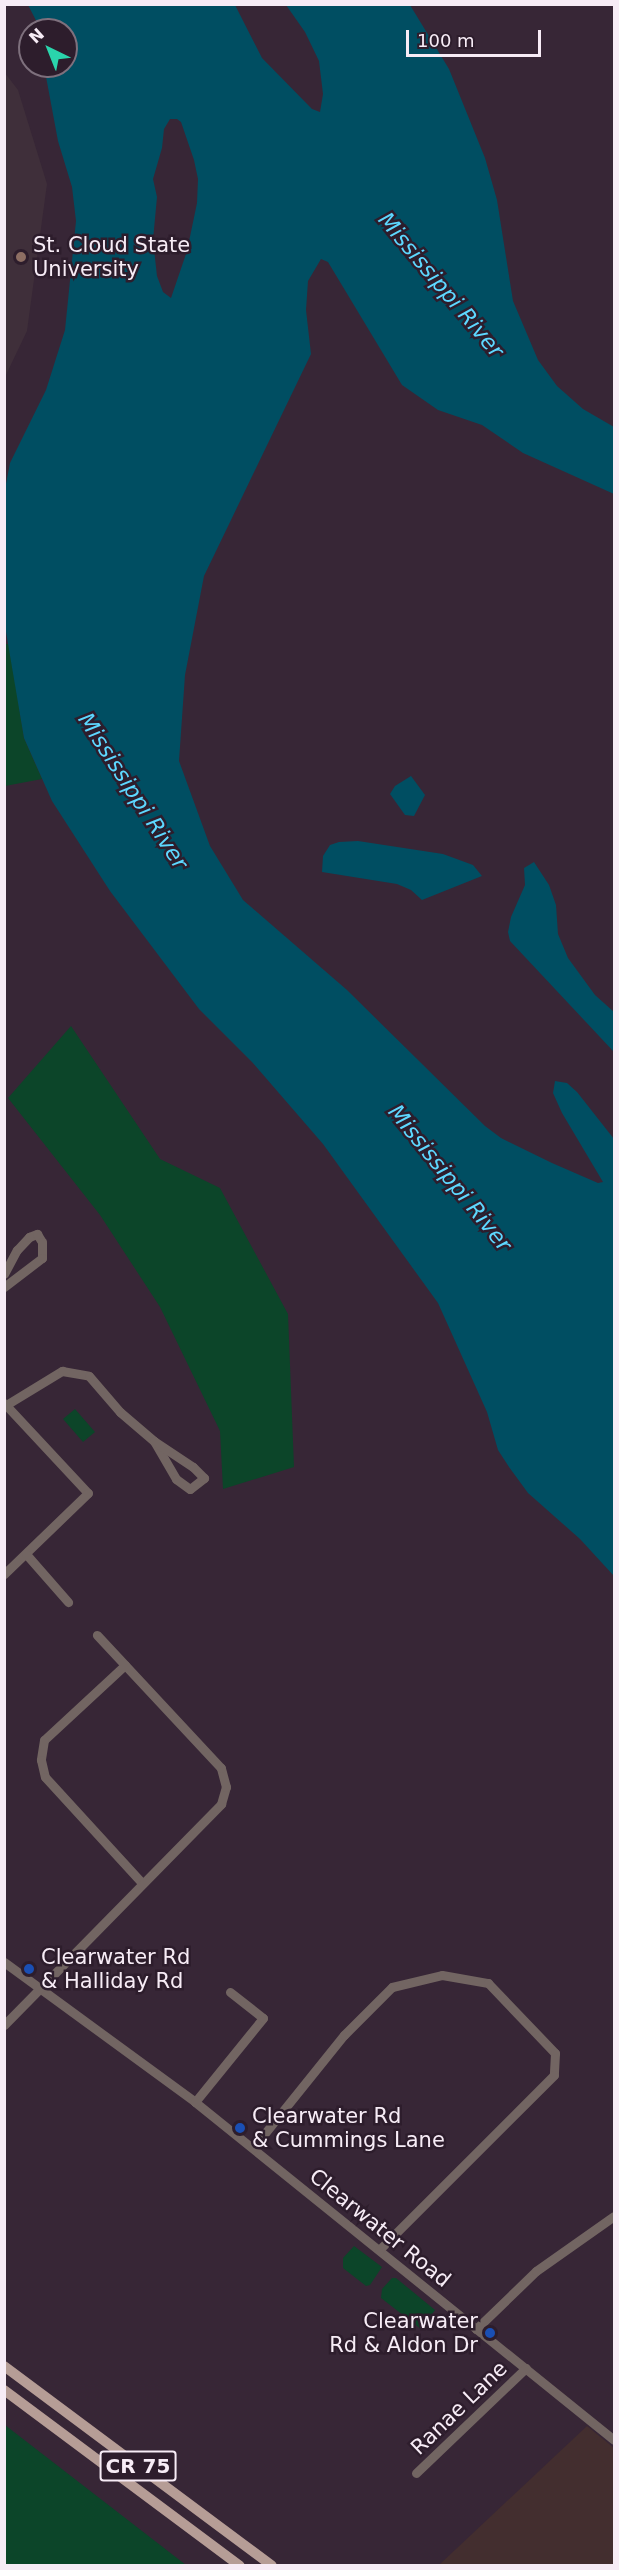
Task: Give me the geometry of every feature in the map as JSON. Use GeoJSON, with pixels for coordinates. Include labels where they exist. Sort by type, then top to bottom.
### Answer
{"type":"FeatureCollection","features":[{"type":"Feature","properties":{"kind":"main road","name":"CR 75"},"geometry":{"type":"LineString","coordinates":[[4,2366],[272,2565]]}},
{"type":"Feature","properties":{"kind":"main road","name":"CR 75"},"geometry":{"type":"LineString","coordinates":[[4,2390],[240,2565]]}},
{"type":"Feature","properties":{"kind":"street"},"geometry":{"type":"LineString","coordinates":[[4,1274],[17,1250],[29,1237],[37,1234],[42,1242],[42,1257],[4,1287]]}},
{"type":"Feature","properties":{"kind":"street"},"geometry":{"type":"LineString","coordinates":[[4,1574],[88,1493],[5,1404],[62,1371],[88,1376],[120,1412],[154,1441],[193,1467],[204,1478],[190,1489],[176,1479],[154,1441]]}},
{"type":"Feature","properties":{"kind":"street"},"geometry":{"type":"LineString","coordinates":[[26,1554],[68,1602]]}},
{"type":"Feature","properties":{"kind":"street"},"geometry":{"type":"LineString","coordinates":[[4,2025],[221,1804],[225,1787],[221,1768],[98,1635]]}},
{"type":"Feature","properties":{"kind":"street"},"geometry":{"type":"LineString","coordinates":[[125,1665],[44,1740],[41,1760],[45,1777],[142,1883]]}},
{"type":"Feature","properties":{"kind":"street","name":"Clearwater Road"},"geometry":{"type":"LineString","coordinates":[[4,1962],[195,2102],[615,2440]]}},
{"type":"Feature","properties":{"kind":"street"},"geometry":{"type":"LineString","coordinates":[[252,2148],[344,2035],[392,1987],[442,1976],[488,1983],[555,2053],[554,2075],[379,2250]]}},
{"type":"Feature","properties":{"kind":"street"},"geometry":{"type":"LineString","coordinates":[[195,2102],[263,2018],[230,1992]]}},
{"type":"Feature","properties":{"kind":"street"},"geometry":{"type":"LineString","coordinates":[[476,2329],[536,2271],[614,2217]]}},
{"type":"Feature","properties":{"kind":"street","name":"Ranae Lane"},"geometry":{"type":"LineString","coordinates":[[416,2473],[526,2368]]}},
{"type":"Feature","properties":{"kind":"shaded area","name":"St. Cloud State University"},"geometry":{"type":"Polygon","coordinates":[[[5,73],[18,90],[47,184],[27,331],[5,377],[5,73]]]}},
{"type":"Feature","properties":{"kind":"shaded area"},"geometry":{"type":"Polygon","coordinates":[[[587,2426],[614,2448],[614,2565],[439,2565],[587,2426]]]}},
{"type":"Feature","properties":{"kind":"green space"},"geometry":{"type":"Polygon","coordinates":[[[5,644],[9,644],[24,738],[42,779],[5,786],[5,644]]]}},
{"type":"Feature","properties":{"kind":"green space"},"geometry":{"type":"Polygon","coordinates":[[[71,1026],[160,1159],[220,1188],[288,1314],[294,1467],[223,1489],[220,1431],[160,1307],[100,1215],[8,1098],[71,1026]]]}},
{"type":"Feature","properties":{"kind":"green space"},"geometry":{"type":"Polygon","coordinates":[[[75,1409],[95,1432],[83,1442],[63,1419],[75,1409]]]}},
{"type":"Feature","properties":{"kind":"green space"},"geometry":{"type":"Polygon","coordinates":[[[354,2246],[382,2267],[370,2285],[366,2286],[343,2268],[343,2258],[354,2246]]]}},
{"type":"Feature","properties":{"kind":"green space"},"geometry":{"type":"Polygon","coordinates":[[[392,2278],[396,2278],[435,2310],[421,2329],[381,2298],[382,2289],[392,2278]]]}},
{"type":"Feature","properties":{"kind":"green space"},"geometry":{"type":"Polygon","coordinates":[[[5,2425],[186,2565],[5,2565],[5,2425]]]}},
{"type":"Feature","properties":{"kind":"water","name":"Mississippi River"},"geometry":{"type":"Polygon","coordinates":[[[28,5],[235,5],[262,58],[312,109],[320,112],[323,94],[319,61],[305,32],[286,5],[410,5],[449,69],[485,158],[497,200],[513,301],[538,360],[557,386],[583,409],[614,427],[614,494],[523,453],[482,425],[438,410],[402,385],[328,262],[321,259],[308,281],[306,310],[311,354],[204,576],[185,675],[179,761],[210,846],[243,900],[347,990],[485,1126],[501,1138],[552,1163],[598,1183],[603,1182],[562,1113],[553,1093],[555,1081],[567,1083],[577,1092],[614,1139],[614,1576],[580,1539],[528,1493],[509,1467],[498,1450],[487,1412],[438,1303],[323,1144],[252,1062],[199,1009],[110,891],[52,801],[24,738],[5,626],[5,489],[10,463],[46,390],[65,330],[76,221],[72,187],[58,141],[46,78],[78,78],[78,18],[35,18],[28,5]],[[170,119],[164,129],[162,148],[153,179],[157,197],[153,240],[157,276],[163,292],[171,298],[187,251],[197,203],[198,179],[181,122],[177,119],[170,119]]]}},
{"type":"Feature","properties":{"kind":"water"},"geometry":{"type":"Polygon","coordinates":[[[411,776],[425,795],[414,816],[405,815],[390,794],[395,786],[411,776]]]}},
{"type":"Feature","properties":{"kind":"water"},"geometry":{"type":"Polygon","coordinates":[[[358,841],[443,854],[473,865],[482,876],[422,900],[411,890],[397,884],[322,872],[323,856],[330,845],[358,841]]]}},
{"type":"Feature","properties":{"kind":"water"},"geometry":{"type":"Polygon","coordinates":[[[534,862],[549,885],[556,905],[558,934],[568,958],[595,995],[614,1012],[614,1052],[510,941],[508,932],[511,917],[525,885],[524,868],[534,862]]]}},
{"type":"Feature","properties":{"kind":"place","name":"St. Cloud State University"},"geometry":{"type":"Point","coordinates":[21,257]}},
{"type":"Feature","properties":{"kind":"place","name":"Clearwater Rd & Halliday Rd"},"geometry":{"type":"Point","coordinates":[29,1969]}},
{"type":"Feature","properties":{"kind":"place","name":"Clearwater Rd & Cummings Lane"},"geometry":{"type":"Point","coordinates":[240,2128]}},
{"type":"Feature","properties":{"kind":"place","name":"Clearwater Rd & Aldon Dr"},"geometry":{"type":"Point","coordinates":[490,2333]}}]}
